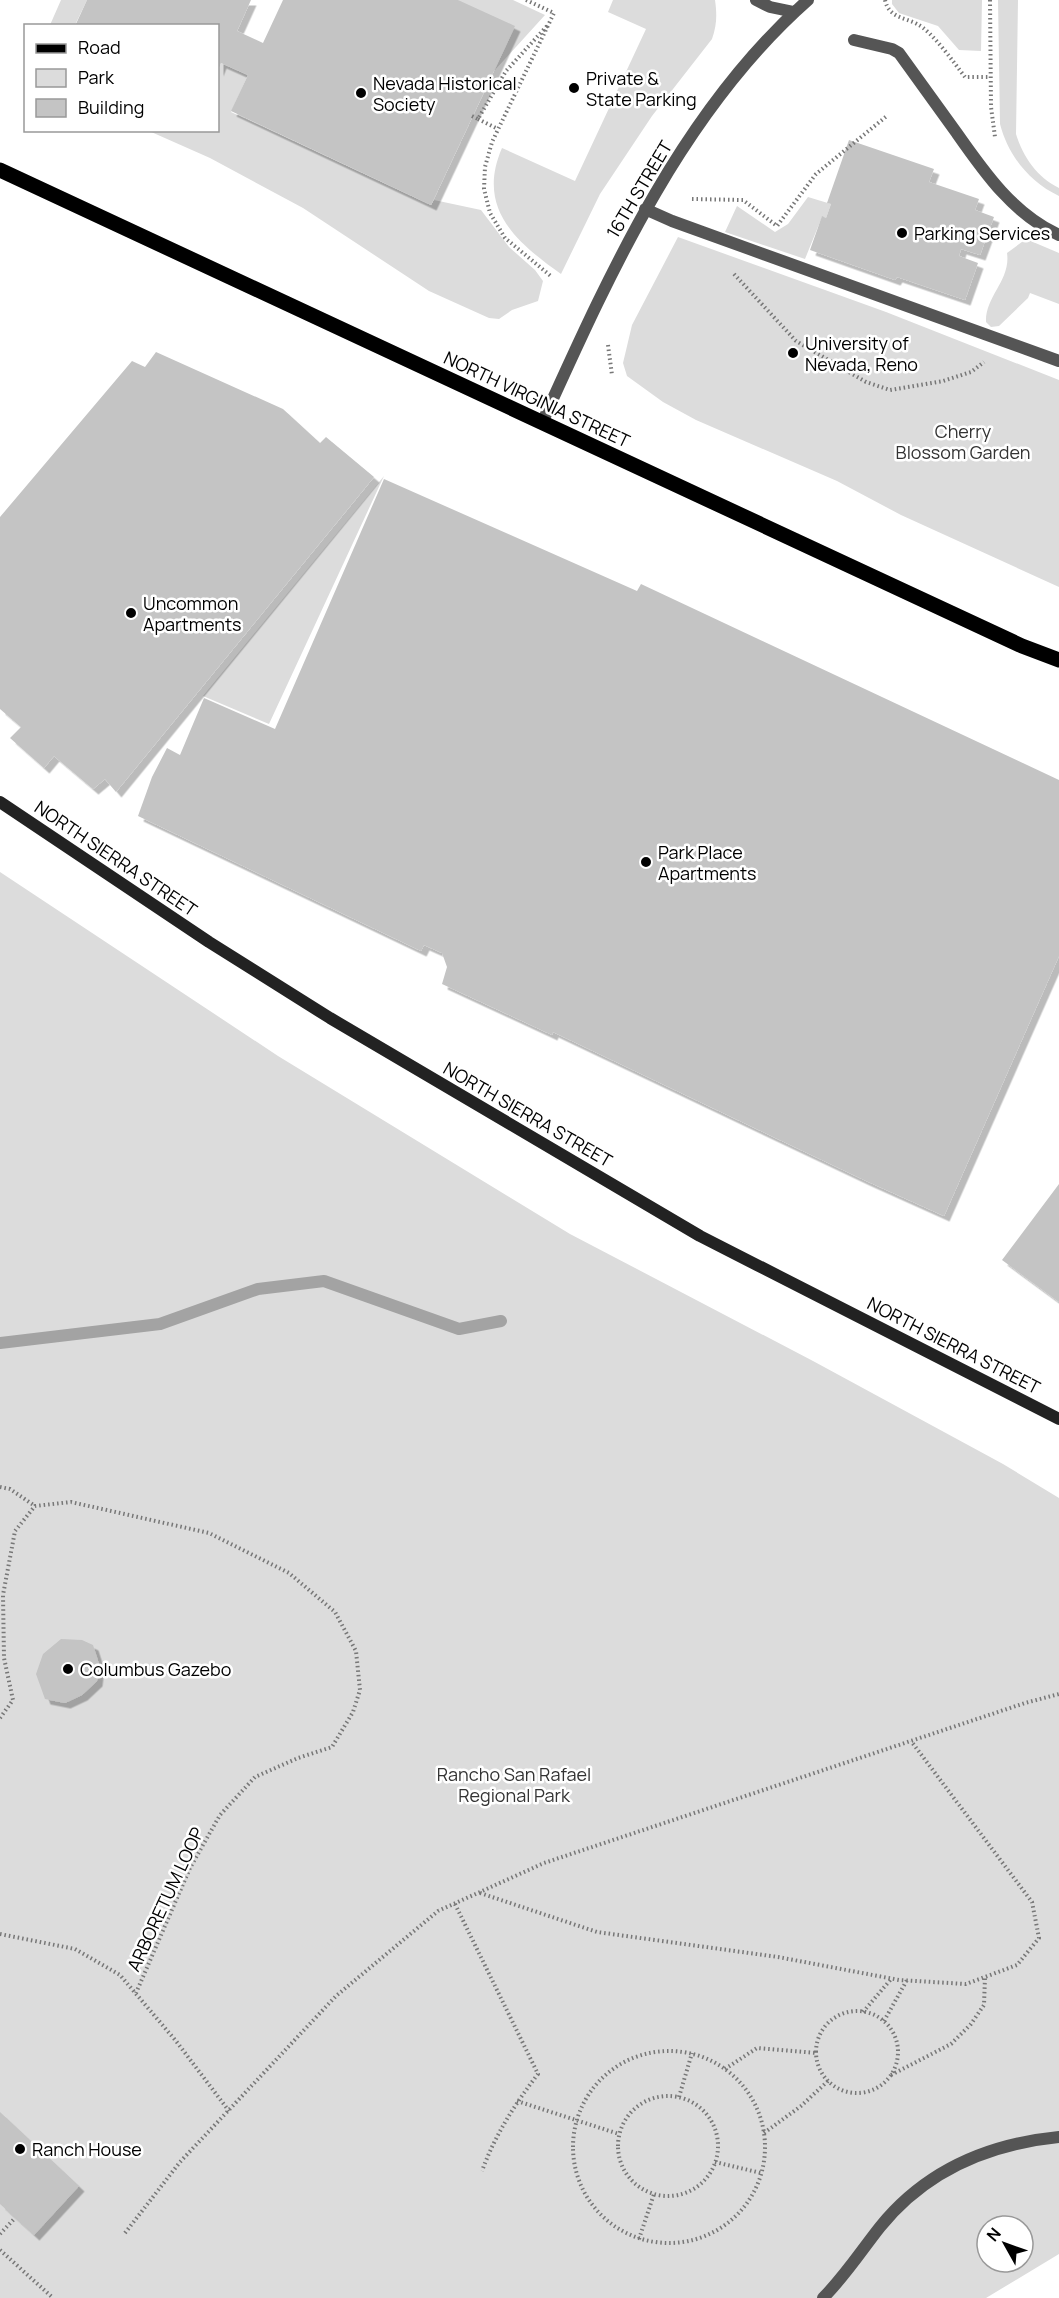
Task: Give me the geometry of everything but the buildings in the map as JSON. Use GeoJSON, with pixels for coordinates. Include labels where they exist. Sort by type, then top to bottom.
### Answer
{"type":"FeatureCollection","features":[{"type":"Feature","properties":{"kind":"main road","name":"NORTH VIRGINIA STREET"},"geometry":{"type":"LineString","coordinates":[[0,170],[1022,646],[1059,660]]}},
{"type":"Feature","properties":{"kind":"main road","name":"NORTH SIERRA STREET"},"geometry":{"type":"LineString","coordinates":[[0,802],[209,942],[330,1018],[670,1219],[1059,1419]]}},
{"type":"Feature","properties":{"kind":"street"},"geometry":{"type":"LineString","coordinates":[[756,0],[770,7],[794,12]]}},
{"type":"Feature","properties":{"kind":"street","name":"16TH STREET"},"geometry":{"type":"LineString","coordinates":[[542,423],[596,304],[645,209],[701,123],[738,74],[774,31],[808,0]]}},
{"type":"Feature","properties":{"kind":"street"},"geometry":{"type":"LineString","coordinates":[[854,40],[892,49],[899,53],[989,178],[1008,199],[1030,217],[1059,235]]}},
{"type":"Feature","properties":{"kind":"street"},"geometry":{"type":"LineString","coordinates":[[645,209],[718,238],[1059,361]]}},
{"type":"Feature","properties":{"kind":"street"},"geometry":{"type":"LineString","coordinates":[[823,2298],[838,2283],[881,2225],[919,2186],[962,2161],[1024,2140],[1059,2137]]}},
{"type":"Feature","properties":{"kind":"path"},"geometry":{"type":"LineString","coordinates":[[526,0],[554,13],[498,129],[485,167],[484,189],[490,213],[505,238],[552,277]]}},
{"type":"Feature","properties":{"kind":"path"},"geometry":{"type":"LineString","coordinates":[[885,0],[886,7],[894,15],[918,24],[928,33],[965,77],[990,77]]}},
{"type":"Feature","properties":{"kind":"path"},"geometry":{"type":"LineString","coordinates":[[990,0],[990,77],[994,134],[998,144]]}},
{"type":"Feature","properties":{"kind":"path"},"geometry":{"type":"LineString","coordinates":[[478,119],[506,71],[550,23]]}},
{"type":"Feature","properties":{"kind":"path"},"geometry":{"type":"LineString","coordinates":[[472,116],[498,129]]}},
{"type":"Feature","properties":{"kind":"path"},"geometry":{"type":"LineString","coordinates":[[718,238],[722,256],[738,280],[796,341],[866,382],[890,390],[943,381],[971,372],[989,358],[1001,340]]}},
{"type":"Feature","properties":{"kind":"path"},"geometry":{"type":"LineString","coordinates":[[0,1487],[10,1489],[35,1506],[15,1531],[3,1595],[4,1658],[13,1700],[0,1718]]}},
{"type":"Feature","properties":{"kind":"path","name":"ARBORETUM LOOP"},"geometry":{"type":"LineString","coordinates":[[35,1506],[72,1503],[209,1533],[289,1573],[335,1612],[356,1651],[360,1690],[353,1712],[332,1747],[298,1758],[255,1777],[220,1815],[190,1868],[136,1993]]}},
{"type":"Feature","properties":{"kind":"path"},"geometry":{"type":"LineString","coordinates":[[125,2233],[180,2162],[336,1996],[438,1911],[544,1863],[1025,1703],[1059,1694]]}},
{"type":"Feature","properties":{"kind":"path"},"geometry":{"type":"LineString","coordinates":[[479,1893],[597,1932],[778,1957],[892,1978],[966,1984],[1017,1965],[1039,1938],[1032,1902],[911,1741]]}},
{"type":"Feature","properties":{"kind":"path"},"geometry":{"type":"LineString","coordinates":[[455,1904],[538,2074],[517,2101],[490,2147],[482,2171]]}},
{"type":"Feature","properties":{"kind":"path"},"geometry":{"type":"LineString","coordinates":[[0,1934],[75,1949],[120,1975],[176,2041],[229,2111]]}},
{"type":"Feature","properties":{"kind":"path"},"geometry":{"type":"LineString","coordinates":[[890,2076],[896,2063],[898,2049],[895,2036],[884,2021],[876,2015],[849,2012],[836,2017],[825,2026],[818,2039],[816,2053],[822,2073],[828,2081],[847,2091],[867,2091],[880,2085],[890,2076],[951,2044],[984,2005],[986,1977]]}},
{"type":"Feature","properties":{"kind":"path"},"geometry":{"type":"LineString","coordinates":[[863,2012],[892,1978]]}},
{"type":"Feature","properties":{"kind":"path"},"geometry":{"type":"LineString","coordinates":[[884,2021],[907,1980]]}},
{"type":"Feature","properties":{"kind":"path"},"geometry":{"type":"LineString","coordinates":[[724,2069],[757,2048],[816,2053]]}},
{"type":"Feature","properties":{"kind":"path"},"geometry":{"type":"LineString","coordinates":[[663,2051],[692,2054],[724,2069],[743,2086],[757,2108],[764,2133],[765,2154],[761,2174],[748,2202],[727,2224],[700,2239],[669,2244],[639,2239],[612,2225],[591,2205],[577,2179],[572,2149],[576,2121],[589,2094],[609,2072],[634,2057],[663,2051]]}},
{"type":"Feature","properties":{"kind":"path"},"geometry":{"type":"LineString","coordinates":[[679,2097],[692,2054]]}},
{"type":"Feature","properties":{"kind":"path"},"geometry":{"type":"LineString","coordinates":[[764,2133],[801,2106],[828,2081]]}},
{"type":"Feature","properties":{"kind":"path"},"geometry":{"type":"LineString","coordinates":[[663,2096],[679,2097],[694,2103],[706,2114],[715,2129],[718,2145],[715,2162],[709,2175],[686,2192],[673,2196],[654,2194],[643,2190],[630,2180],[617,2151],[619,2134],[625,2120],[635,2108],[648,2100],[663,2096]]}},
{"type":"Feature","properties":{"kind":"path"},"geometry":{"type":"LineString","coordinates":[[517,2101],[619,2134]]}},
{"type":"Feature","properties":{"kind":"path"},"geometry":{"type":"LineString","coordinates":[[715,2162],[761,2174]]}},
{"type":"Feature","properties":{"kind":"path"},"geometry":{"type":"LineString","coordinates":[[639,2239],[654,2194]]}},
{"type":"Feature","properties":{"kind":"path"},"geometry":{"type":"LineString","coordinates":[[0,2234],[15,2218]]}},
{"type":"Feature","properties":{"kind":"path"},"geometry":{"type":"LineString","coordinates":[[0,2250],[53,2298]]}},
{"type":"Feature","properties":{"kind":"green space"},"geometry":{"type":"Polygon","coordinates":[[[61,0],[87,0],[75,24],[50,24],[61,0]]]}},
{"type":"Feature","properties":{"kind":"green space"},"geometry":{"type":"Polygon","coordinates":[[[458,0],[513,0],[545,15],[494,71],[458,0]]]}},
{"type":"Feature","properties":{"kind":"green space"},"geometry":{"type":"Polygon","coordinates":[[[613,0],[715,0],[715,29],[712,39],[652,116],[600,194],[561,274],[529,249],[505,222],[497,206],[494,188],[495,169],[502,148],[575,181],[646,29],[608,12],[613,0]]]}},
{"type":"Feature","properties":{"kind":"green space"},"geometry":{"type":"Polygon","coordinates":[[[892,0],[982,0],[981,51],[959,50],[938,26],[899,13],[892,4],[892,0]]]}},
{"type":"Feature","properties":{"kind":"green space"},"geometry":{"type":"Polygon","coordinates":[[[998,0],[1018,0],[1016,134],[1032,166],[1059,188],[1059,196],[1038,183],[1021,166],[1008,146],[1000,124],[998,0]]]}},
{"type":"Feature","properties":{"kind":"green space"},"geometry":{"type":"Polygon","coordinates":[[[221,63],[248,75],[231,112],[431,205],[434,200],[481,210],[509,247],[535,270],[543,281],[538,301],[512,310],[499,319],[489,318],[429,291],[303,208],[210,158],[151,132],[219,132],[219,68],[221,63]]]}},
{"type":"Feature","properties":{"kind":"green space"},"geometry":{"type":"Polygon","coordinates":[[[808,197],[831,204],[826,218],[822,217],[805,259],[725,232],[737,206],[775,232],[788,224],[808,197]]]}},
{"type":"Feature","properties":{"kind":"green space","name":"Cherry Blossom Garden"},"geometry":{"type":"Polygon","coordinates":[[[678,237],[886,312],[1059,380],[1059,587],[901,515],[837,481],[696,420],[663,402],[627,376],[623,363],[632,325],[678,237]]]}},
{"type":"Feature","properties":{"kind":"green space"},"geometry":{"type":"Polygon","coordinates":[[[1026,239],[1059,253],[1059,304],[1030,293],[1028,298],[999,326],[991,327],[986,322],[987,313],[1005,272],[1007,253],[1026,239]]]}},
{"type":"Feature","properties":{"kind":"green space"},"geometry":{"type":"Polygon","coordinates":[[[384,476],[269,724],[203,696],[384,476]]]}},
{"type":"Feature","properties":{"kind":"green space","name":"Rancho San Rafael Regional Park"},"geometry":{"type":"Polygon","coordinates":[[[0,872],[278,1056],[570,1234],[813,1361],[1003,1464],[1059,1498],[1059,2254],[1035,2268],[1035,2214],[975,2214],[975,2274],[1026,2274],[986,2298],[0,2298],[0,872]]]}},
{"type":"Feature","properties":{"kind":"waterway"},"geometry":{"type":"LineString","coordinates":[[0,1343],[160,1324],[258,1289],[324,1281],[459,1329],[501,1321]]}},
{"type":"Feature","properties":{"kind":"place","name":"Private & State Parking"},"geometry":{"type":"Point","coordinates":[574,88]}},
{"type":"Feature","properties":{"kind":"place","name":"Nevada Historical Society"},"geometry":{"type":"Point","coordinates":[361,93]}},
{"type":"Feature","properties":{"kind":"place","name":"Parking Services"},"geometry":{"type":"Point","coordinates":[902,233]}},
{"type":"Feature","properties":{"kind":"place","name":"University of Nevada, Reno"},"geometry":{"type":"Point","coordinates":[793,353]}},
{"type":"Feature","properties":{"kind":"place","name":"Uncommon Apartments"},"geometry":{"type":"Point","coordinates":[131,613]}},
{"type":"Feature","properties":{"kind":"place","name":"Park Place Apartments"},"geometry":{"type":"Point","coordinates":[646,862]}},
{"type":"Feature","properties":{"kind":"place","name":"Columbus Gazebo"},"geometry":{"type":"Point","coordinates":[68,1669]}},
{"type":"Feature","properties":{"kind":"place","name":"Ranch House"},"geometry":{"type":"Point","coordinates":[20,2149]}}]}
